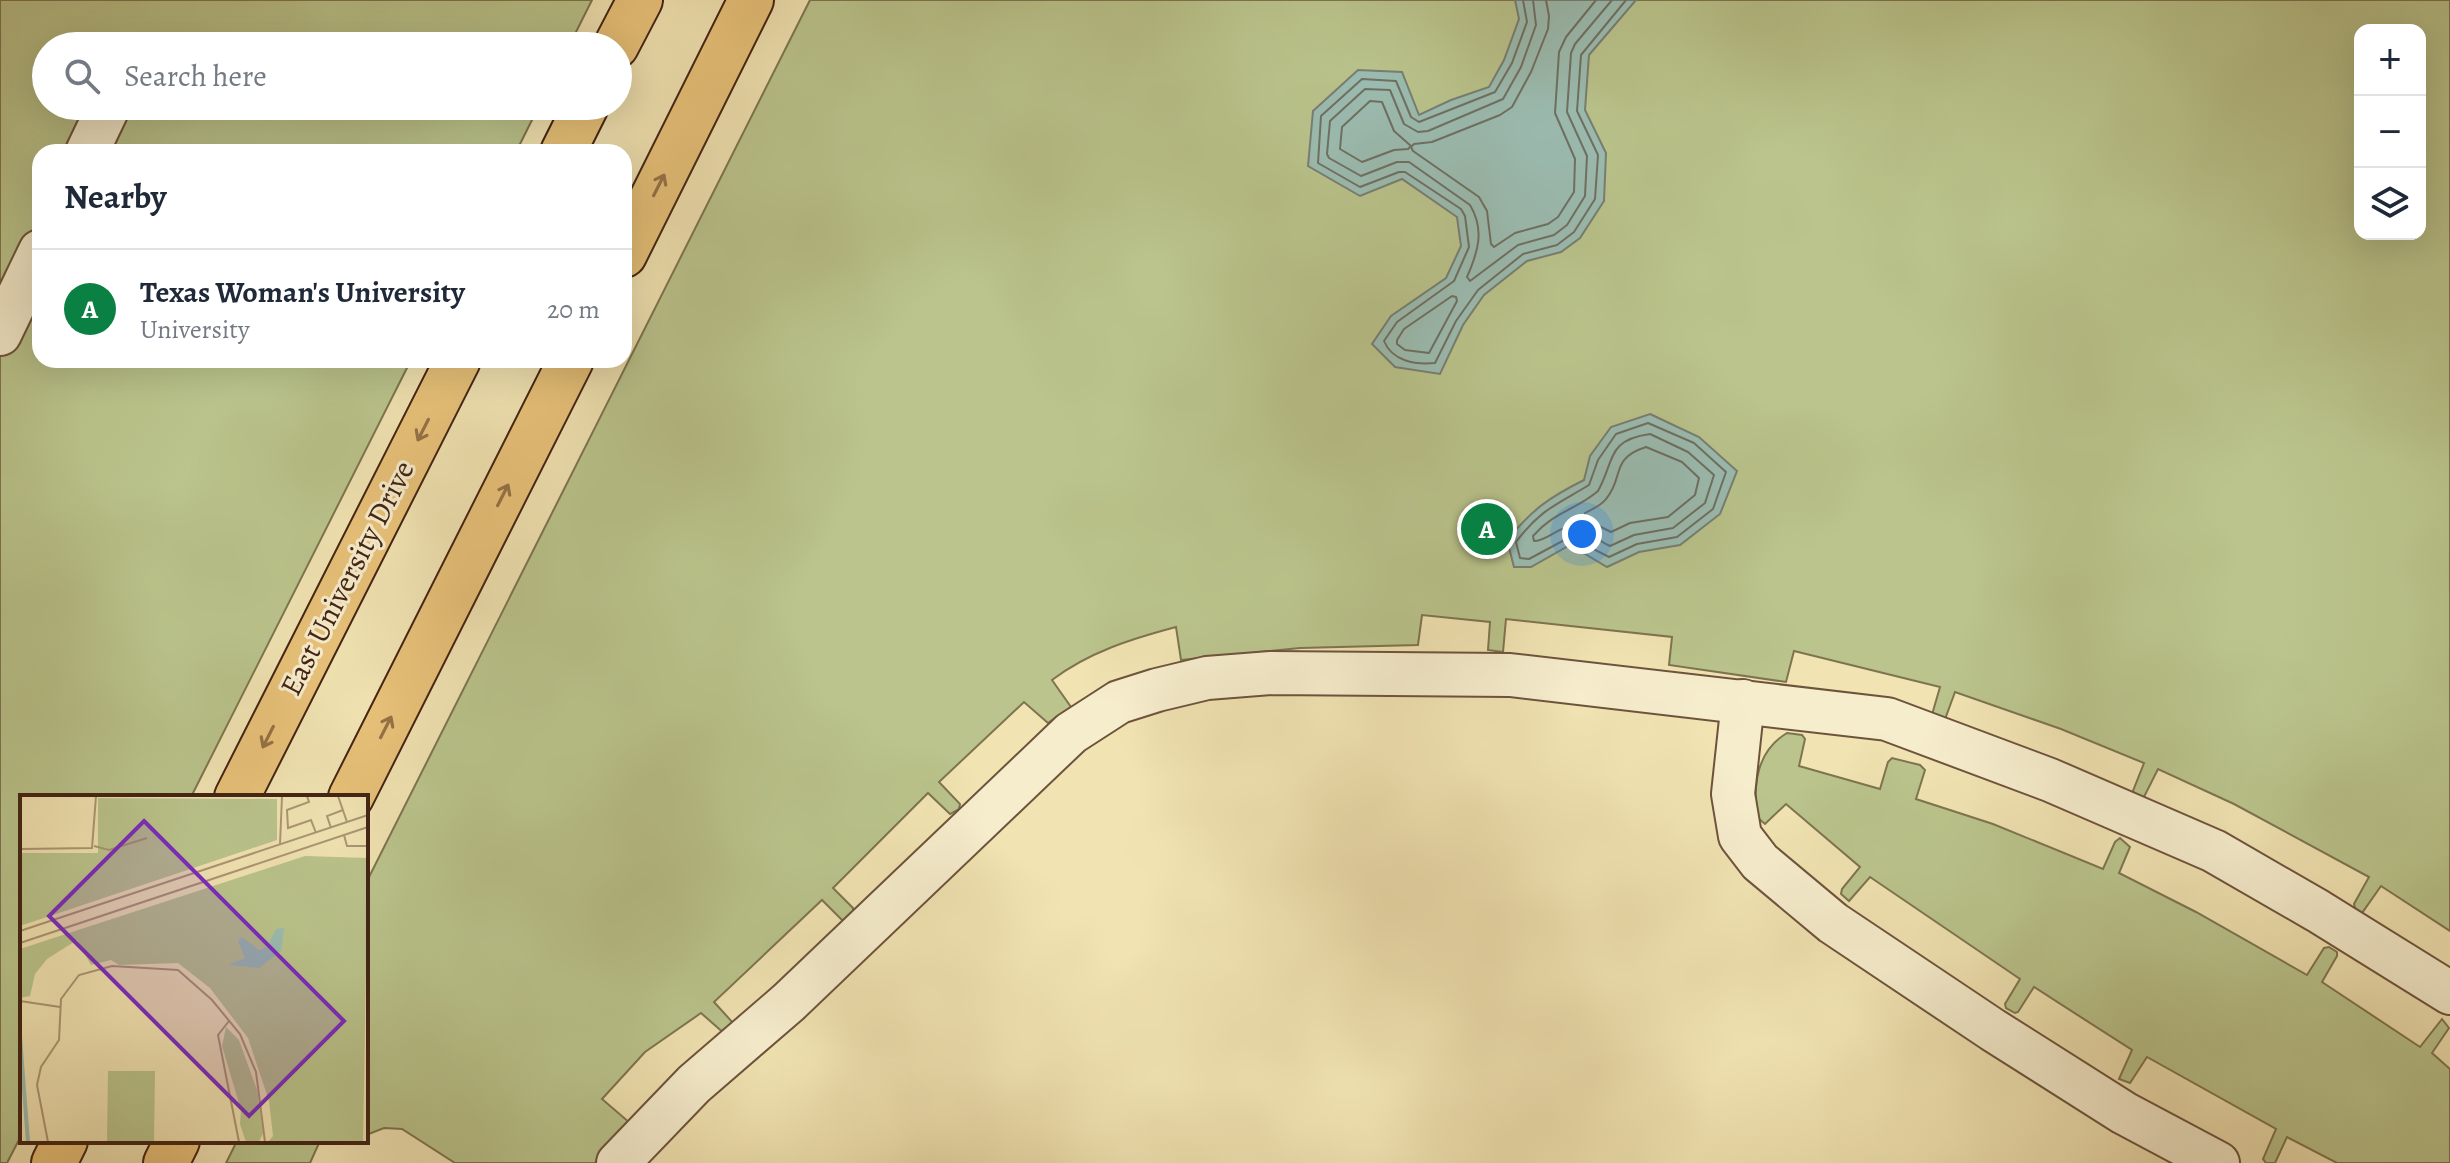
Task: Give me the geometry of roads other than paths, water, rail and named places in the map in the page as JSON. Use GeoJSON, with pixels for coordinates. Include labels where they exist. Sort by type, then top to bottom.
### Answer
{"type":"FeatureCollection","features":[{"type":"Feature","properties":{"kind":"main road"},"geometry":{"type":"LineString","coordinates":[[623,32],[640,0]]}},
{"type":"Feature","properties":{"kind":"main road"},"geometry":{"type":"LineString","coordinates":[[632,239],[751,0]]}},
{"type":"Feature","properties":{"kind":"main road"},"geometry":{"type":"LineString","coordinates":[[567,144],[579,120]]}},
{"type":"Feature","properties":{"kind":"main road","name":"East University Drive"},"geometry":{"type":"LineString","coordinates":[[238,795],[454,368]]}},
{"type":"Feature","properties":{"kind":"main road"},"geometry":{"type":"LineString","coordinates":[[352,795],[567,368]]}},
{"type":"Feature","properties":{"kind":"main road"},"geometry":{"type":"LineString","coordinates":[[54,1163],[64,1143]]}},
{"type":"Feature","properties":{"kind":"main road"},"geometry":{"type":"LineString","coordinates":[[166,1163],[176,1143]]}},
{"type":"Feature","properties":{"kind":"lane"},"geometry":{"type":"LineString","coordinates":[[91,144],[102,120]]}},
{"type":"Feature","properties":{"kind":"lane"},"geometry":{"type":"LineString","coordinates":[[0,334],[32,268]]}},
{"type":"Feature","properties":{"kind":"lane"},"geometry":{"type":"LineString","coordinates":[[618,1163],[694,1084],[801,991],[1071,733],[1119,702],[1207,678],[1271,673],[1510,675],[1887,719],[2050,780],[2214,851],[2450,993]]}},
{"type":"Feature","properties":{"kind":"lane"},"geometry":{"type":"LineString","coordinates":[[1743,701],[1733,794],[1740,836],[1760,862],[1833,923],[1993,1030],[2124,1113],[2218,1163]]}},
{"type":"Feature","properties":{"kind":"water"},"geometry":{"type":"Polygon","coordinates":[[[1515,0],[1636,0],[1589,55],[1585,110],[1606,153],[1604,201],[1580,238],[1561,252],[1527,261],[1484,295],[1463,325],[1440,374],[1395,367],[1372,344],[1391,316],[1446,278],[1461,246],[1457,217],[1402,179],[1360,196],[1308,166],[1313,111],[1358,70],[1402,72],[1419,115],[1489,87],[1504,60],[1519,19],[1515,0]]]}},
{"type":"Feature","properties":{"kind":"water"},"geometry":{"type":"Polygon","coordinates":[[[1650,414],[1699,437],[1737,471],[1720,514],[1680,545],[1639,552],[1607,567],[1570,545],[1531,567],[1514,567],[1507,540],[1516,529],[1542,505],[1584,480],[1590,456],[1611,427],[1650,414]]]}},
{"type":"Feature","properties":{"kind":"place","name":"Texas Woman's University"},"geometry":{"type":"Point","coordinates":[1487,529]}}]}
